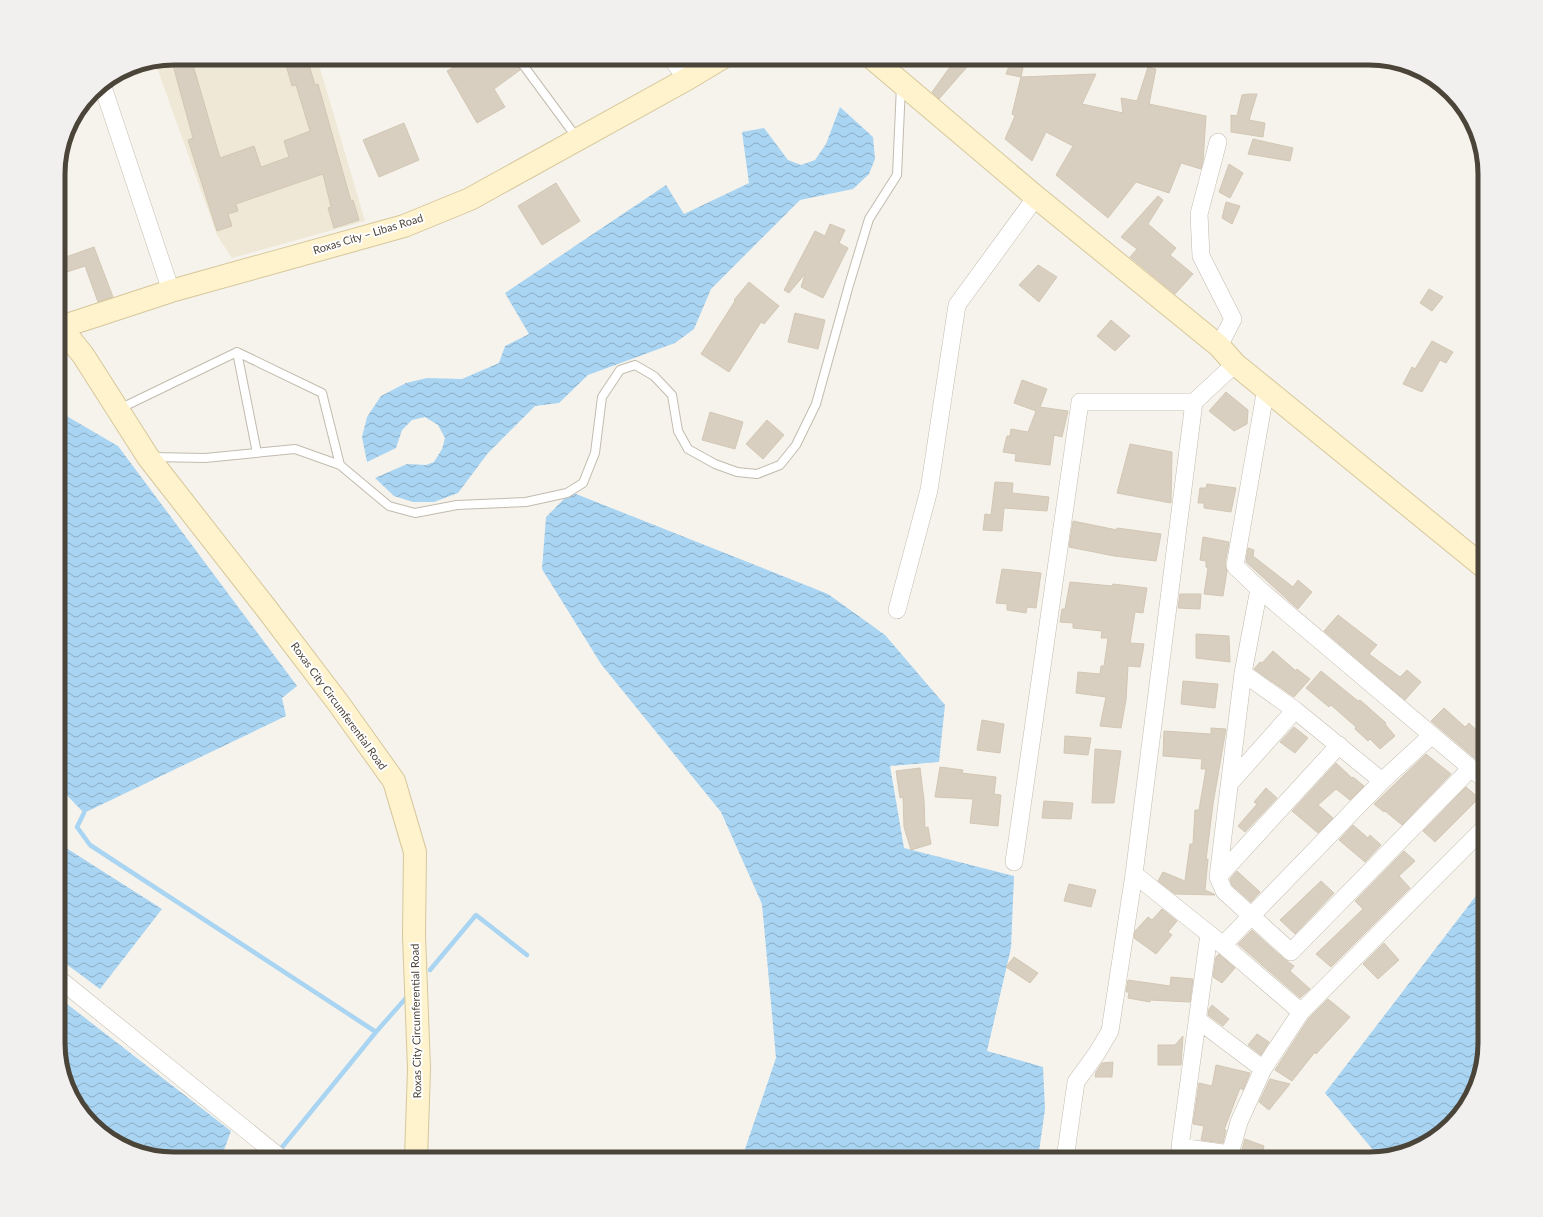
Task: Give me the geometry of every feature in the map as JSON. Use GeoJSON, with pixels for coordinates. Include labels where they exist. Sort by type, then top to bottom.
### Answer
{"type":"FeatureCollection","features":[{"type":"Feature","properties":{"kind":"street"},"geometry":{"type":"LineString","coordinates":[[675,65],[686,79]]}},
{"type":"Feature","properties":{"kind":"street","name":"Roxas City – Libas Road"},"geometry":{"type":"LineString","coordinates":[[65,324],[171,291],[404,226],[470,199],[710,65]]}},
{"type":"Feature","properties":{"kind":"street"},"geometry":{"type":"LineString","coordinates":[[880,65],[1036,197],[1219,346],[1235,364],[1478,562]]}},
{"type":"Feature","properties":{"kind":"street"},"geometry":{"type":"LineString","coordinates":[[104,90],[171,291]]}},
{"type":"Feature","properties":{"kind":"street"},"geometry":{"type":"LineString","coordinates":[[1218,142],[1199,214],[1202,256],[1233,319],[1219,346]]}},
{"type":"Feature","properties":{"kind":"street"},"geometry":{"type":"LineString","coordinates":[[897,610],[929,490],[957,305],[1036,197]]}},
{"type":"Feature","properties":{"kind":"street","name":"Roxas City Circumferential Road"},"geometry":{"type":"LineString","coordinates":[[65,333],[83,355],[148,457],[271,614],[339,704],[394,781],[415,852],[414,935],[419,1069],[416,1152]]}},
{"type":"Feature","properties":{"kind":"street"},"geometry":{"type":"LineString","coordinates":[[1067,1152],[1076,1082],[1097,1053],[1110,1031],[1134,874],[1194,402],[1235,364]]}},
{"type":"Feature","properties":{"kind":"street"},"geometry":{"type":"LineString","coordinates":[[1266,388],[1235,566],[1259,589],[1478,774]]}},
{"type":"Feature","properties":{"kind":"street"},"geometry":{"type":"LineString","coordinates":[[1014,862],[1080,402],[1194,402]]}},
{"type":"Feature","properties":{"kind":"street"},"geometry":{"type":"LineString","coordinates":[[1259,589],[1243,673],[1218,877],[1224,891],[1290,952],[1471,768]]}},
{"type":"Feature","properties":{"kind":"street"},"geometry":{"type":"LineString","coordinates":[[1243,673],[1295,710],[1382,782]]}},
{"type":"Feature","properties":{"kind":"street"},"geometry":{"type":"LineString","coordinates":[[1230,783],[1295,710]]}},
{"type":"Feature","properties":{"kind":"street"},"geometry":{"type":"LineString","coordinates":[[1223,945],[1250,915],[1382,782],[1432,735]]}},
{"type":"Feature","properties":{"kind":"street"},"geometry":{"type":"LineString","coordinates":[[1218,877],[1339,745]]}},
{"type":"Feature","properties":{"kind":"street"},"geometry":{"type":"LineString","coordinates":[[1233,1152],[1239,1122],[1263,1069],[1301,1012],[1478,834]]}},
{"type":"Feature","properties":{"kind":"street"},"geometry":{"type":"LineString","coordinates":[[1134,874],[1223,945],[1301,1012]]}},
{"type":"Feature","properties":{"kind":"street"},"geometry":{"type":"LineString","coordinates":[[1206,1152],[1180,1147],[1209,934]]}},
{"type":"Feature","properties":{"kind":"street"},"geometry":{"type":"LineString","coordinates":[[65,984],[273,1152]]}},
{"type":"Feature","properties":{"kind":"street"},"geometry":{"type":"LineString","coordinates":[[1198,1020],[1263,1069]]}},
{"type":"Feature","properties":{"kind":"lane"},"geometry":{"type":"LineString","coordinates":[[523,65],[578,139]]}},
{"type":"Feature","properties":{"kind":"lane"},"geometry":{"type":"LineString","coordinates":[[148,457],[205,458],[294,449],[340,465],[389,506],[415,513],[457,505],[526,502],[567,493],[582,483],[595,453],[602,397],[620,370],[635,365],[654,376],[672,395],[678,431],[688,449],[714,464],[737,472],[757,474],[780,465],[796,445],[816,404],[869,219],[897,175],[901,82]]}},
{"type":"Feature","properties":{"kind":"lane"},"geometry":{"type":"LineString","coordinates":[[237,352],[322,393],[340,465]]}},
{"type":"Feature","properties":{"kind":"lane"},"geometry":{"type":"LineString","coordinates":[[118,409],[237,352]]}},
{"type":"Feature","properties":{"kind":"lane"},"geometry":{"type":"LineString","coordinates":[[237,352],[257,453]]}},
{"type":"Feature","properties":{"kind":"shaded area"},"geometry":{"type":"Polygon","coordinates":[[[174,65],[319,65],[365,221],[232,258],[217,235],[157,67],[174,65]]]}},
{"type":"Feature","properties":{"kind":"water"},"geometry":{"type":"Polygon","coordinates":[[[840,107],[873,137],[875,159],[869,174],[853,189],[800,200],[711,289],[694,329],[675,343],[588,375],[559,403],[535,406],[488,453],[458,493],[434,502],[413,502],[394,496],[375,478],[407,464],[426,465],[434,462],[442,449],[445,438],[438,425],[425,417],[412,420],[402,430],[396,448],[367,462],[362,437],[367,417],[381,396],[406,383],[427,378],[462,379],[499,363],[505,346],[529,334],[505,293],[666,185],[684,214],[749,183],[742,132],[764,128],[788,160],[801,165],[815,160],[826,144],[840,107]]]}},
{"type":"Feature","properties":{"kind":"water"},"geometry":{"type":"Polygon","coordinates":[[[65,415],[118,446],[297,686],[282,698],[286,716],[84,813],[65,793],[65,415]]]}},
{"type":"Feature","properties":{"kind":"water"},"geometry":{"type":"Polygon","coordinates":[[[571,492],[828,594],[885,635],[945,705],[939,762],[890,766],[904,848],[1014,876],[1011,948],[987,1051],[1043,1067],[1045,1109],[1039,1152],[744,1152],[776,1058],[762,904],[721,812],[601,664],[542,569],[546,517],[571,492]]]}},
{"type":"Feature","properties":{"kind":"water"},"geometry":{"type":"Polygon","coordinates":[[[65,847],[162,909],[100,989],[65,963],[65,847]]]}},
{"type":"Feature","properties":{"kind":"water"},"geometry":{"type":"Polygon","coordinates":[[[1478,893],[1477,1057],[1470,1085],[1456,1109],[1441,1125],[1430,1134],[1417,1141],[1397,1148],[1374,1152],[1325,1093],[1478,893]]]}},
{"type":"Feature","properties":{"kind":"water"},"geometry":{"type":"Polygon","coordinates":[[[65,1002],[231,1131],[224,1150],[228,1152],[174,1152],[152,1150],[132,1144],[119,1137],[97,1120],[83,1104],[76,1091],[67,1065],[65,1050],[65,1002]]]}},
{"type":"Feature","properties":{"kind":"building"},"geometry":{"type":"Polygon","coordinates":[[[173,65],[193,65],[220,158],[254,146],[261,167],[289,157],[284,141],[310,131],[296,85],[292,86],[286,65],[309,65],[315,85],[318,84],[351,201],[353,200],[359,220],[334,228],[328,208],[331,207],[323,174],[236,204],[238,211],[228,214],[232,226],[217,231],[188,140],[193,138],[173,65]]]}},
{"type":"Feature","properties":{"kind":"building"},"geometry":{"type":"Polygon","coordinates":[[[457,65],[517,65],[520,70],[494,89],[505,107],[477,123],[447,71],[457,65]]]}},
{"type":"Feature","properties":{"kind":"building"},"geometry":{"type":"Polygon","coordinates":[[[951,65],[964,65],[967,67],[939,99],[932,92],[951,65]]]}},
{"type":"Feature","properties":{"kind":"building"},"geometry":{"type":"Polygon","coordinates":[[[1009,65],[1024,65],[1021,77],[1006,74],[1009,65]]]}},
{"type":"Feature","properties":{"kind":"building"},"geometry":{"type":"Polygon","coordinates":[[[1148,67],[1156,69],[1149,104],[1206,116],[1203,161],[1201,169],[1181,163],[1169,193],[1136,182],[1108,218],[1056,175],[1073,146],[1046,132],[1032,161],[1005,139],[1015,116],[1012,114],[1021,77],[1096,74],[1082,104],[1123,113],[1121,98],[1137,101],[1148,67]]]}},
{"type":"Feature","properties":{"kind":"building"},"geometry":{"type":"Polygon","coordinates":[[[1257,94],[1249,120],[1265,123],[1263,137],[1231,132],[1231,115],[1237,116],[1242,95],[1257,94]]]}},
{"type":"Feature","properties":{"kind":"building"},"geometry":{"type":"Polygon","coordinates":[[[404,123],[419,160],[379,177],[363,140],[404,123]]]}},
{"type":"Feature","properties":{"kind":"building"},"geometry":{"type":"Polygon","coordinates":[[[1253,139],[1293,148],[1290,161],[1248,154],[1253,139]]]}},
{"type":"Feature","properties":{"kind":"building"},"geometry":{"type":"Polygon","coordinates":[[[1229,164],[1243,173],[1230,198],[1219,192],[1229,164]]]}},
{"type":"Feature","properties":{"kind":"building"},"geometry":{"type":"Polygon","coordinates":[[[556,183],[580,221],[542,245],[518,206],[556,183]]]}},
{"type":"Feature","properties":{"kind":"building"},"geometry":{"type":"Polygon","coordinates":[[[1158,196],[1163,200],[1148,224],[1176,248],[1170,255],[1193,274],[1175,294],[1130,257],[1137,249],[1121,237],[1158,196]]]}},
{"type":"Feature","properties":{"kind":"building"},"geometry":{"type":"Polygon","coordinates":[[[1226,202],[1240,206],[1232,224],[1222,218],[1226,202]]]}},
{"type":"Feature","properties":{"kind":"building"},"geometry":{"type":"Polygon","coordinates":[[[830,224],[845,230],[839,243],[848,248],[823,298],[801,287],[805,274],[789,293],[784,290],[815,231],[825,236],[830,224]]]}},
{"type":"Feature","properties":{"kind":"building"},"geometry":{"type":"Polygon","coordinates":[[[94,247],[113,297],[98,302],[85,266],[67,272],[65,257],[94,247]]]}},
{"type":"Feature","properties":{"kind":"building"},"geometry":{"type":"Polygon","coordinates":[[[1038,265],[1057,277],[1039,302],[1019,285],[1038,265]]]}},
{"type":"Feature","properties":{"kind":"building"},"geometry":{"type":"Polygon","coordinates":[[[749,282],[779,306],[764,324],[761,322],[729,372],[701,354],[735,301],[734,300],[749,282]]]}},
{"type":"Feature","properties":{"kind":"building"},"geometry":{"type":"Polygon","coordinates":[[[1429,289],[1443,297],[1432,311],[1420,303],[1429,289]]]}},
{"type":"Feature","properties":{"kind":"building"},"geometry":{"type":"Polygon","coordinates":[[[795,313],[825,320],[818,349],[788,342],[795,313]]]}},
{"type":"Feature","properties":{"kind":"building"},"geometry":{"type":"Polygon","coordinates":[[[1111,320],[1130,336],[1115,351],[1097,336],[1111,320]]]}},
{"type":"Feature","properties":{"kind":"building"},"geometry":{"type":"Polygon","coordinates":[[[1432,341],[1453,352],[1446,363],[1440,360],[1422,392],[1403,384],[1412,367],[1415,369],[1432,341]]]}},
{"type":"Feature","properties":{"kind":"building"},"geometry":{"type":"Polygon","coordinates":[[[1022,380],[1047,389],[1040,407],[1068,411],[1062,437],[1054,435],[1050,465],[1015,461],[1016,454],[1003,452],[1007,436],[1010,436],[1011,429],[1028,432],[1036,411],[1014,403],[1022,380]]]}},
{"type":"Feature","properties":{"kind":"building"},"geometry":{"type":"Polygon","coordinates":[[[1226,392],[1248,410],[1247,424],[1234,431],[1209,411],[1226,392]]]}},
{"type":"Feature","properties":{"kind":"building"},"geometry":{"type":"Polygon","coordinates":[[[710,412],[743,422],[735,449],[702,440],[710,412]]]}},
{"type":"Feature","properties":{"kind":"building"},"geometry":{"type":"Polygon","coordinates":[[[767,420],[784,435],[763,459],[746,444],[767,420]]]}},
{"type":"Feature","properties":{"kind":"building"},"geometry":{"type":"Polygon","coordinates":[[[1130,444],[1172,452],[1171,503],[1117,493],[1130,444]]]}},
{"type":"Feature","properties":{"kind":"building"},"geometry":{"type":"Polygon","coordinates":[[[995,482],[1013,483],[1012,493],[1049,497],[1047,511],[1004,508],[1002,531],[983,530],[985,514],[991,515],[995,482]]]}},
{"type":"Feature","properties":{"kind":"building"},"geometry":{"type":"Polygon","coordinates":[[[1207,484],[1236,488],[1231,512],[1204,508],[1204,503],[1198,503],[1200,488],[1206,488],[1207,484]]]}},
{"type":"Feature","properties":{"kind":"building"},"geometry":{"type":"Polygon","coordinates":[[[1073,521],[1117,530],[1117,528],[1161,534],[1156,561],[1114,556],[1069,547],[1073,521]]]}},
{"type":"Feature","properties":{"kind":"building"},"geometry":{"type":"Polygon","coordinates":[[[1203,537],[1229,542],[1225,564],[1227,571],[1223,596],[1204,594],[1208,568],[1206,567],[1206,561],[1200,560],[1203,537]]]}},
{"type":"Feature","properties":{"kind":"building"},"geometry":{"type":"Polygon","coordinates":[[[1248,548],[1254,550],[1253,556],[1293,587],[1298,580],[1312,592],[1298,609],[1246,562],[1248,548]]]}},
{"type":"Feature","properties":{"kind":"building"},"geometry":{"type":"Polygon","coordinates":[[[1002,569],[1041,573],[1036,608],[1027,607],[1026,613],[1007,610],[1007,604],[996,603],[1002,569]]]}},
{"type":"Feature","properties":{"kind":"building"},"geometry":{"type":"Polygon","coordinates":[[[1070,582],[1112,586],[1113,584],[1147,588],[1143,613],[1135,612],[1130,643],[1144,644],[1140,667],[1128,666],[1126,700],[1121,728],[1100,726],[1106,697],[1076,693],[1078,672],[1100,674],[1101,666],[1104,666],[1108,638],[1101,638],[1102,631],[1073,628],[1073,623],[1060,622],[1062,609],[1065,609],[1070,582]]]}},
{"type":"Feature","properties":{"kind":"building"},"geometry":{"type":"Polygon","coordinates":[[[1180,594],[1201,594],[1200,609],[1178,608],[1180,594]]]}},
{"type":"Feature","properties":{"kind":"building"},"geometry":{"type":"Polygon","coordinates":[[[1338,615],[1377,645],[1369,654],[1400,677],[1407,670],[1421,682],[1405,700],[1324,631],[1338,615]]]}},
{"type":"Feature","properties":{"kind":"building"},"geometry":{"type":"Polygon","coordinates":[[[1196,634],[1229,636],[1230,662],[1196,658],[1196,634]]]}},
{"type":"Feature","properties":{"kind":"building"},"geometry":{"type":"Polygon","coordinates":[[[1273,651],[1296,671],[1297,669],[1310,679],[1294,697],[1254,669],[1273,651]]]}},
{"type":"Feature","properties":{"kind":"building"},"geometry":{"type":"Polygon","coordinates":[[[1321,671],[1358,701],[1360,700],[1386,723],[1385,724],[1395,736],[1380,749],[1370,739],[1368,741],[1355,729],[1356,727],[1331,705],[1329,707],[1306,688],[1321,671]]]}},
{"type":"Feature","properties":{"kind":"building"},"geometry":{"type":"Polygon","coordinates":[[[1183,681],[1218,684],[1215,708],[1181,704],[1183,681]]]}},
{"type":"Feature","properties":{"kind":"building"},"geometry":{"type":"Polygon","coordinates":[[[1444,708],[1465,727],[1469,723],[1478,731],[1478,761],[1431,721],[1444,708]]]}},
{"type":"Feature","properties":{"kind":"building"},"geometry":{"type":"Polygon","coordinates":[[[982,720],[1004,724],[1000,753],[977,750],[982,720]]]}},
{"type":"Feature","properties":{"kind":"building"},"geometry":{"type":"Polygon","coordinates":[[[1294,727],[1308,738],[1295,753],[1280,742],[1294,727]]]}},
{"type":"Feature","properties":{"kind":"building"},"geometry":{"type":"Polygon","coordinates":[[[1211,728],[1226,729],[1213,804],[1206,860],[1208,859],[1205,890],[1215,895],[1175,894],[1158,881],[1163,872],[1185,881],[1190,844],[1193,844],[1195,810],[1199,810],[1206,769],[1201,769],[1202,759],[1163,756],[1164,731],[1211,734],[1211,728]]]}},
{"type":"Feature","properties":{"kind":"building"},"geometry":{"type":"Polygon","coordinates":[[[1065,736],[1091,738],[1088,755],[1064,753],[1065,736]]]}},
{"type":"Feature","properties":{"kind":"building"},"geometry":{"type":"Polygon","coordinates":[[[1095,749],[1121,751],[1114,803],[1092,803],[1095,749]]]}},
{"type":"Feature","properties":{"kind":"building"},"geometry":{"type":"Polygon","coordinates":[[[1426,754],[1451,774],[1402,825],[1374,804],[1426,754]]]}},
{"type":"Feature","properties":{"kind":"building"},"geometry":{"type":"Polygon","coordinates":[[[1336,763],[1352,778],[1353,777],[1364,786],[1350,800],[1336,789],[1318,805],[1333,818],[1318,833],[1292,811],[1336,763]]]}},
{"type":"Feature","properties":{"kind":"building"},"geometry":{"type":"Polygon","coordinates":[[[940,767],[963,770],[962,773],[996,777],[994,794],[1001,795],[998,826],[970,823],[973,799],[935,797],[940,767]]]}},
{"type":"Feature","properties":{"kind":"building"},"geometry":{"type":"Polygon","coordinates":[[[920,768],[924,800],[925,828],[928,827],[931,844],[911,850],[904,827],[903,797],[900,798],[896,771],[920,768]]]}},
{"type":"Feature","properties":{"kind":"building"},"geometry":{"type":"Polygon","coordinates":[[[1466,787],[1478,797],[1478,799],[1435,842],[1423,831],[1466,787]]]}},
{"type":"Feature","properties":{"kind":"building"},"geometry":{"type":"Polygon","coordinates":[[[1266,788],[1277,798],[1245,832],[1238,826],[1257,804],[1254,802],[1266,788]]]}},
{"type":"Feature","properties":{"kind":"building"},"geometry":{"type":"Polygon","coordinates":[[[1044,801],[1073,803],[1071,819],[1042,818],[1044,801]]]}},
{"type":"Feature","properties":{"kind":"building"},"geometry":{"type":"Polygon","coordinates":[[[1353,825],[1368,838],[1370,835],[1381,845],[1365,862],[1339,840],[1353,825]]]}},
{"type":"Feature","properties":{"kind":"building"},"geometry":{"type":"Polygon","coordinates":[[[1404,851],[1415,861],[1399,876],[1410,888],[1331,967],[1316,954],[1363,909],[1355,901],[1404,851]]]}},
{"type":"Feature","properties":{"kind":"building"},"geometry":{"type":"Polygon","coordinates":[[[1237,871],[1260,892],[1251,902],[1232,885],[1230,879],[1237,871]]]}},
{"type":"Feature","properties":{"kind":"building"},"geometry":{"type":"Polygon","coordinates":[[[1321,881],[1334,893],[1295,934],[1280,920],[1321,881]]]}},
{"type":"Feature","properties":{"kind":"building"},"geometry":{"type":"Polygon","coordinates":[[[1069,884],[1096,890],[1091,907],[1064,901],[1069,884]]]}},
{"type":"Feature","properties":{"kind":"building"},"geometry":{"type":"Polygon","coordinates":[[[1162,909],[1177,921],[1168,932],[1172,935],[1156,954],[1134,938],[1135,931],[1148,917],[1152,920],[1162,909]]]}},
{"type":"Feature","properties":{"kind":"building"},"geometry":{"type":"Polygon","coordinates":[[[1252,930],[1294,966],[1290,971],[1310,989],[1300,998],[1238,944],[1252,930]]]}},
{"type":"Feature","properties":{"kind":"building"},"geometry":{"type":"Polygon","coordinates":[[[1384,943],[1399,960],[1378,979],[1363,964],[1384,943]]]}},
{"type":"Feature","properties":{"kind":"building"},"geometry":{"type":"Polygon","coordinates":[[[1219,954],[1235,968],[1222,983],[1213,977],[1216,957],[1219,954]]]}},
{"type":"Feature","properties":{"kind":"building"},"geometry":{"type":"Polygon","coordinates":[[[1014,957],[1038,973],[1030,983],[1006,967],[1014,957]]]}},
{"type":"Feature","properties":{"kind":"building"},"geometry":{"type":"Polygon","coordinates":[[[1171,977],[1193,979],[1190,1002],[1150,1000],[1150,1002],[1128,998],[1129,992],[1126,992],[1128,980],[1170,986],[1171,977]]]}},
{"type":"Feature","properties":{"kind":"building"},"geometry":{"type":"Polygon","coordinates":[[[1328,999],[1350,1017],[1316,1054],[1315,1052],[1292,1081],[1275,1070],[1309,1018],[1328,999]]]}},
{"type":"Feature","properties":{"kind":"building"},"geometry":{"type":"Polygon","coordinates":[[[1212,1005],[1229,1019],[1223,1026],[1208,1015],[1209,1009],[1212,1005]]]}},
{"type":"Feature","properties":{"kind":"building"},"geometry":{"type":"Polygon","coordinates":[[[1257,1034],[1269,1042],[1261,1055],[1248,1045],[1257,1034]]]}},
{"type":"Feature","properties":{"kind":"building"},"geometry":{"type":"Polygon","coordinates":[[[1183,1036],[1181,1065],[1158,1065],[1158,1045],[1175,1045],[1183,1036]]]}},
{"type":"Feature","properties":{"kind":"building"},"geometry":{"type":"Polygon","coordinates":[[[1113,1062],[1112,1077],[1095,1077],[1096,1072],[1102,1063],[1113,1062]]]}},
{"type":"Feature","properties":{"kind":"building"},"geometry":{"type":"Polygon","coordinates":[[[1216,1065],[1250,1073],[1243,1090],[1240,1088],[1224,1130],[1226,1130],[1223,1143],[1201,1140],[1204,1126],[1193,1124],[1199,1083],[1212,1086],[1216,1065]]]}},
{"type":"Feature","properties":{"kind":"building"},"geometry":{"type":"Polygon","coordinates":[[[1270,1079],[1290,1084],[1269,1110],[1259,1102],[1270,1079]]]}},
{"type":"Feature","properties":{"kind":"building"},"geometry":{"type":"Polygon","coordinates":[[[1245,1139],[1264,1146],[1263,1151],[1260,1152],[1241,1152],[1245,1139]]]}},
{"type":"Feature","properties":{"kind":"waterway"},"geometry":{"type":"LineString","coordinates":[[84,813],[77,827],[90,845],[376,1032]]}},
{"type":"Feature","properties":{"kind":"waterway"},"geometry":{"type":"LineString","coordinates":[[430,970],[476,915],[527,955]]}},
{"type":"Feature","properties":{"kind":"waterway"},"geometry":{"type":"LineString","coordinates":[[279,1151],[376,1032],[406,998]]}}]}
